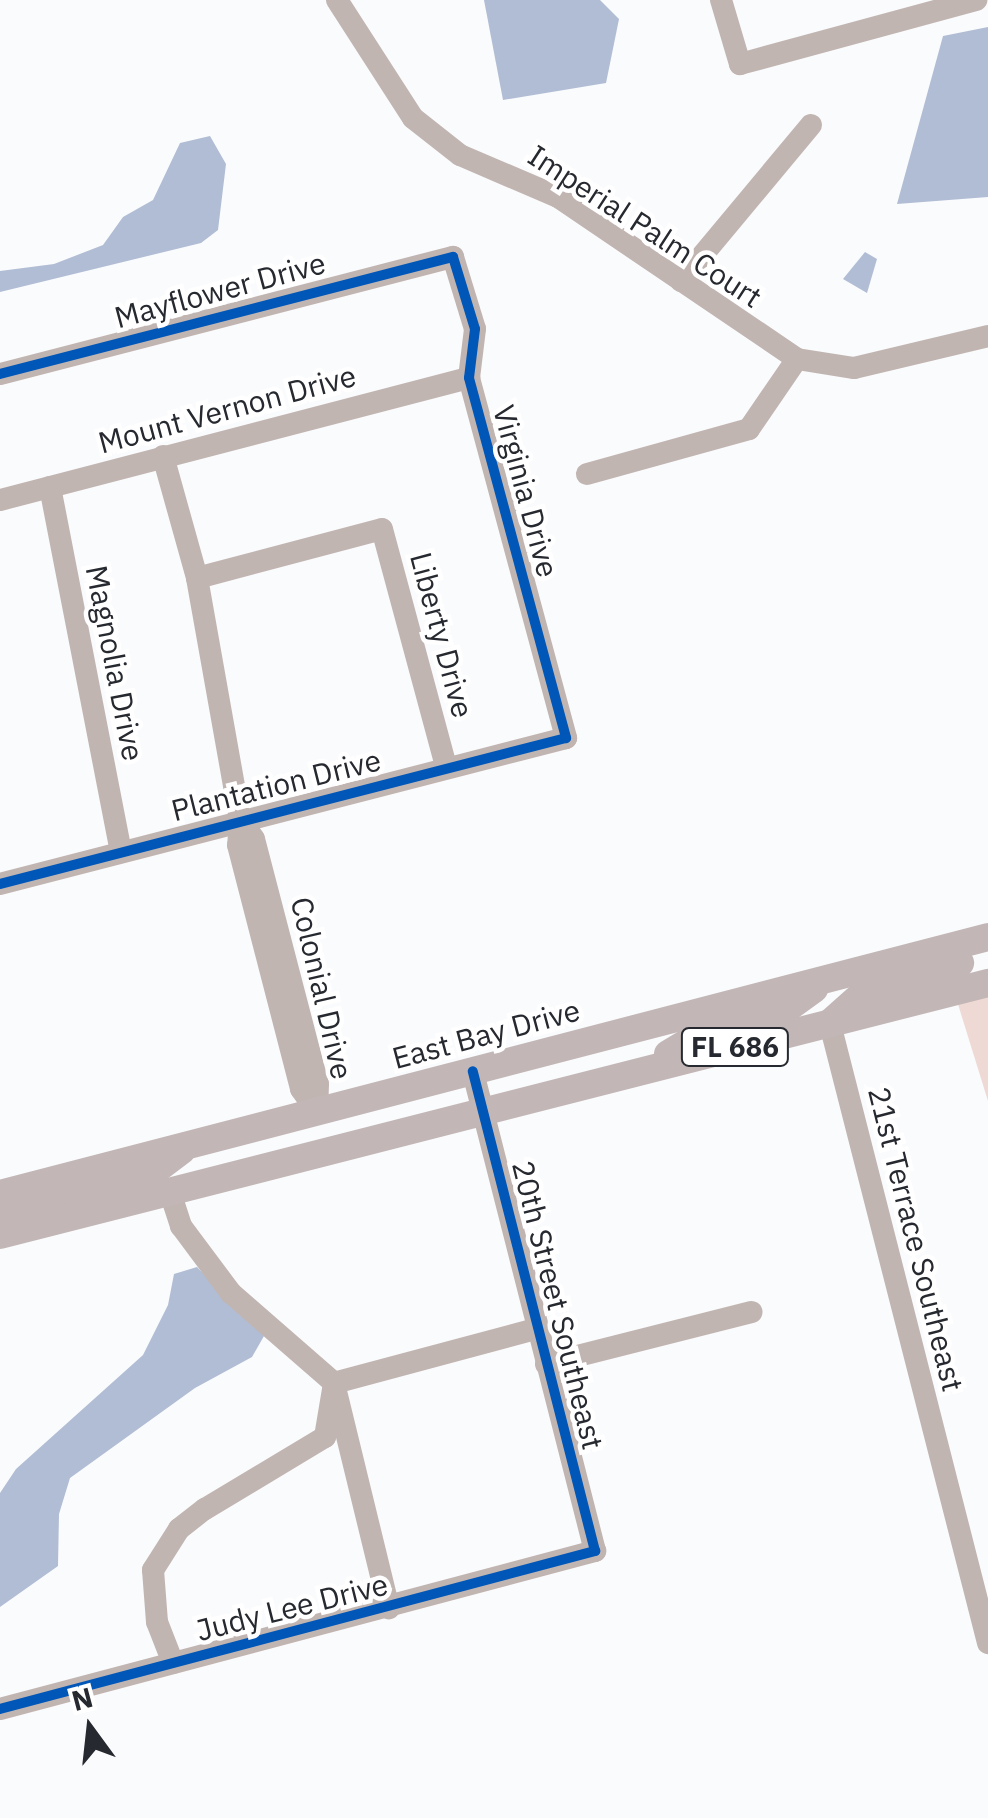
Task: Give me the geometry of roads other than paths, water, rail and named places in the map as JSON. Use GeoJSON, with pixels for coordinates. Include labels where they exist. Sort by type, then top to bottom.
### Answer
{"type":"FeatureCollection","features":[{"type":"Feature","properties":{"kind":"main road","name":"East Bay Drive"},"geometry":{"type":"LineString","coordinates":[[0,1194],[988,937]]}},
{"type":"Feature","properties":{"kind":"main road"},"geometry":{"type":"LineString","coordinates":[[830,1024],[868,990],[988,948]]}},
{"type":"Feature","properties":{"kind":"main road"},"geometry":{"type":"LineString","coordinates":[[640,1070],[700,1035],[785,1010],[822,980]]}},
{"type":"Feature","properties":{"kind":"main road","name":"FL 686"},"geometry":{"type":"LineString","coordinates":[[0,1236],[988,983]]}},
{"type":"Feature","properties":{"kind":"main road"},"geometry":{"type":"LineString","coordinates":[[482,1110],[493,1086],[629,1048],[667,1020]]}},
{"type":"Feature","properties":{"kind":"main road"},"geometry":{"type":"LineString","coordinates":[[312,1155],[318,1143],[341,1128],[450,1100],[473,1071]]}},
{"type":"Feature","properties":{"kind":"main road"},"geometry":{"type":"LineString","coordinates":[[0,1218],[145,1178],[186,1146]]}},
{"type":"Feature","properties":{"kind":"street","name":"Imperial Palm Court"},"geometry":{"type":"LineString","coordinates":[[337,0],[413,118],[460,155],[558,197],[796,359],[854,368],[988,336]]}},
{"type":"Feature","properties":{"kind":"street"},"geometry":{"type":"LineString","coordinates":[[721,0],[740,64],[947,3],[976,0]]}},
{"type":"Feature","properties":{"kind":"street"},"geometry":{"type":"LineString","coordinates":[[681,281],[811,125]]}},
{"type":"Feature","properties":{"kind":"street","name":"Mayflower Drive"},"geometry":{"type":"LineString","coordinates":[[0,374],[453,257]]}},
{"type":"Feature","properties":{"kind":"street","name":"Virginia Drive"},"geometry":{"type":"LineString","coordinates":[[453,257],[475,329],[470,378],[566,738]]}},
{"type":"Feature","properties":{"kind":"street"},"geometry":{"type":"LineString","coordinates":[[587,474],[749,430],[796,359]]}},
{"type":"Feature","properties":{"kind":"street","name":"Mount Vernon Drive"},"geometry":{"type":"LineString","coordinates":[[0,500],[470,378]]}},
{"type":"Feature","properties":{"kind":"street","name":"Colonial Drive"},"geometry":{"type":"LineString","coordinates":[[164,456],[197,578],[240,819],[238,845],[297,1072],[316,1112]]}},
{"type":"Feature","properties":{"kind":"street","name":"Magnolia Drive"},"geometry":{"type":"LineString","coordinates":[[50,487],[121,851]]}},
{"type":"Feature","properties":{"kind":"street","name":"Liberty Drive"},"geometry":{"type":"LineString","coordinates":[[197,578],[382,530],[446,766]]}},
{"type":"Feature","properties":{"kind":"street","name":"Plantation Drive"},"geometry":{"type":"LineString","coordinates":[[0,884],[566,738]]}},
{"type":"Feature","properties":{"kind":"street","name":"21st Terrace Southeast"},"geometry":{"type":"LineString","coordinates":[[830,1024],[988,1643]]}},
{"type":"Feature","properties":{"kind":"street","name":"20th Street Southeast"},"geometry":{"type":"LineString","coordinates":[[473,1071],[595,1551]]}},
{"type":"Feature","properties":{"kind":"street"},"geometry":{"type":"LineString","coordinates":[[170,1192],[187,1237],[231,1293],[334,1383],[389,1608]]}},
{"type":"Feature","properties":{"kind":"street"},"geometry":{"type":"LineString","coordinates":[[546,1364],[752,1312]]}},
{"type":"Feature","properties":{"kind":"street"},"geometry":{"type":"LineString","coordinates":[[334,1383],[536,1330]]}},
{"type":"Feature","properties":{"kind":"street"},"geometry":{"type":"LineString","coordinates":[[173,1663],[157,1622],[153,1570],[179,1529],[204,1509],[325,1437],[334,1383]]}},
{"type":"Feature","properties":{"kind":"street","name":"Judy Lee Drive"},"geometry":{"type":"LineString","coordinates":[[0,1710],[595,1551]]}},
{"type":"Feature","properties":{"kind":"water"},"geometry":{"type":"Polygon","coordinates":[[[484,0],[600,0],[619,19],[606,83],[503,100],[484,0]]]}},
{"type":"Feature","properties":{"kind":"water"},"geometry":{"type":"Polygon","coordinates":[[[988,27],[988,197],[897,204],[943,36],[988,27]]]}},
{"type":"Feature","properties":{"kind":"water"},"geometry":{"type":"Polygon","coordinates":[[[210,136],[226,164],[218,230],[201,243],[0,292],[0,271],[54,264],[103,245],[123,217],[153,200],[180,143],[210,136]]]}},
{"type":"Feature","properties":{"kind":"water"},"geometry":{"type":"Polygon","coordinates":[[[865,252],[877,259],[867,293],[843,279],[865,252]]]}},
{"type":"Feature","properties":{"kind":"water"},"geometry":{"type":"Polygon","coordinates":[[[197,1267],[264,1336],[252,1357],[195,1388],[70,1478],[59,1514],[58,1566],[0,1607],[0,1493],[16,1469],[143,1355],[168,1305],[174,1274],[197,1267]]]}}]}
